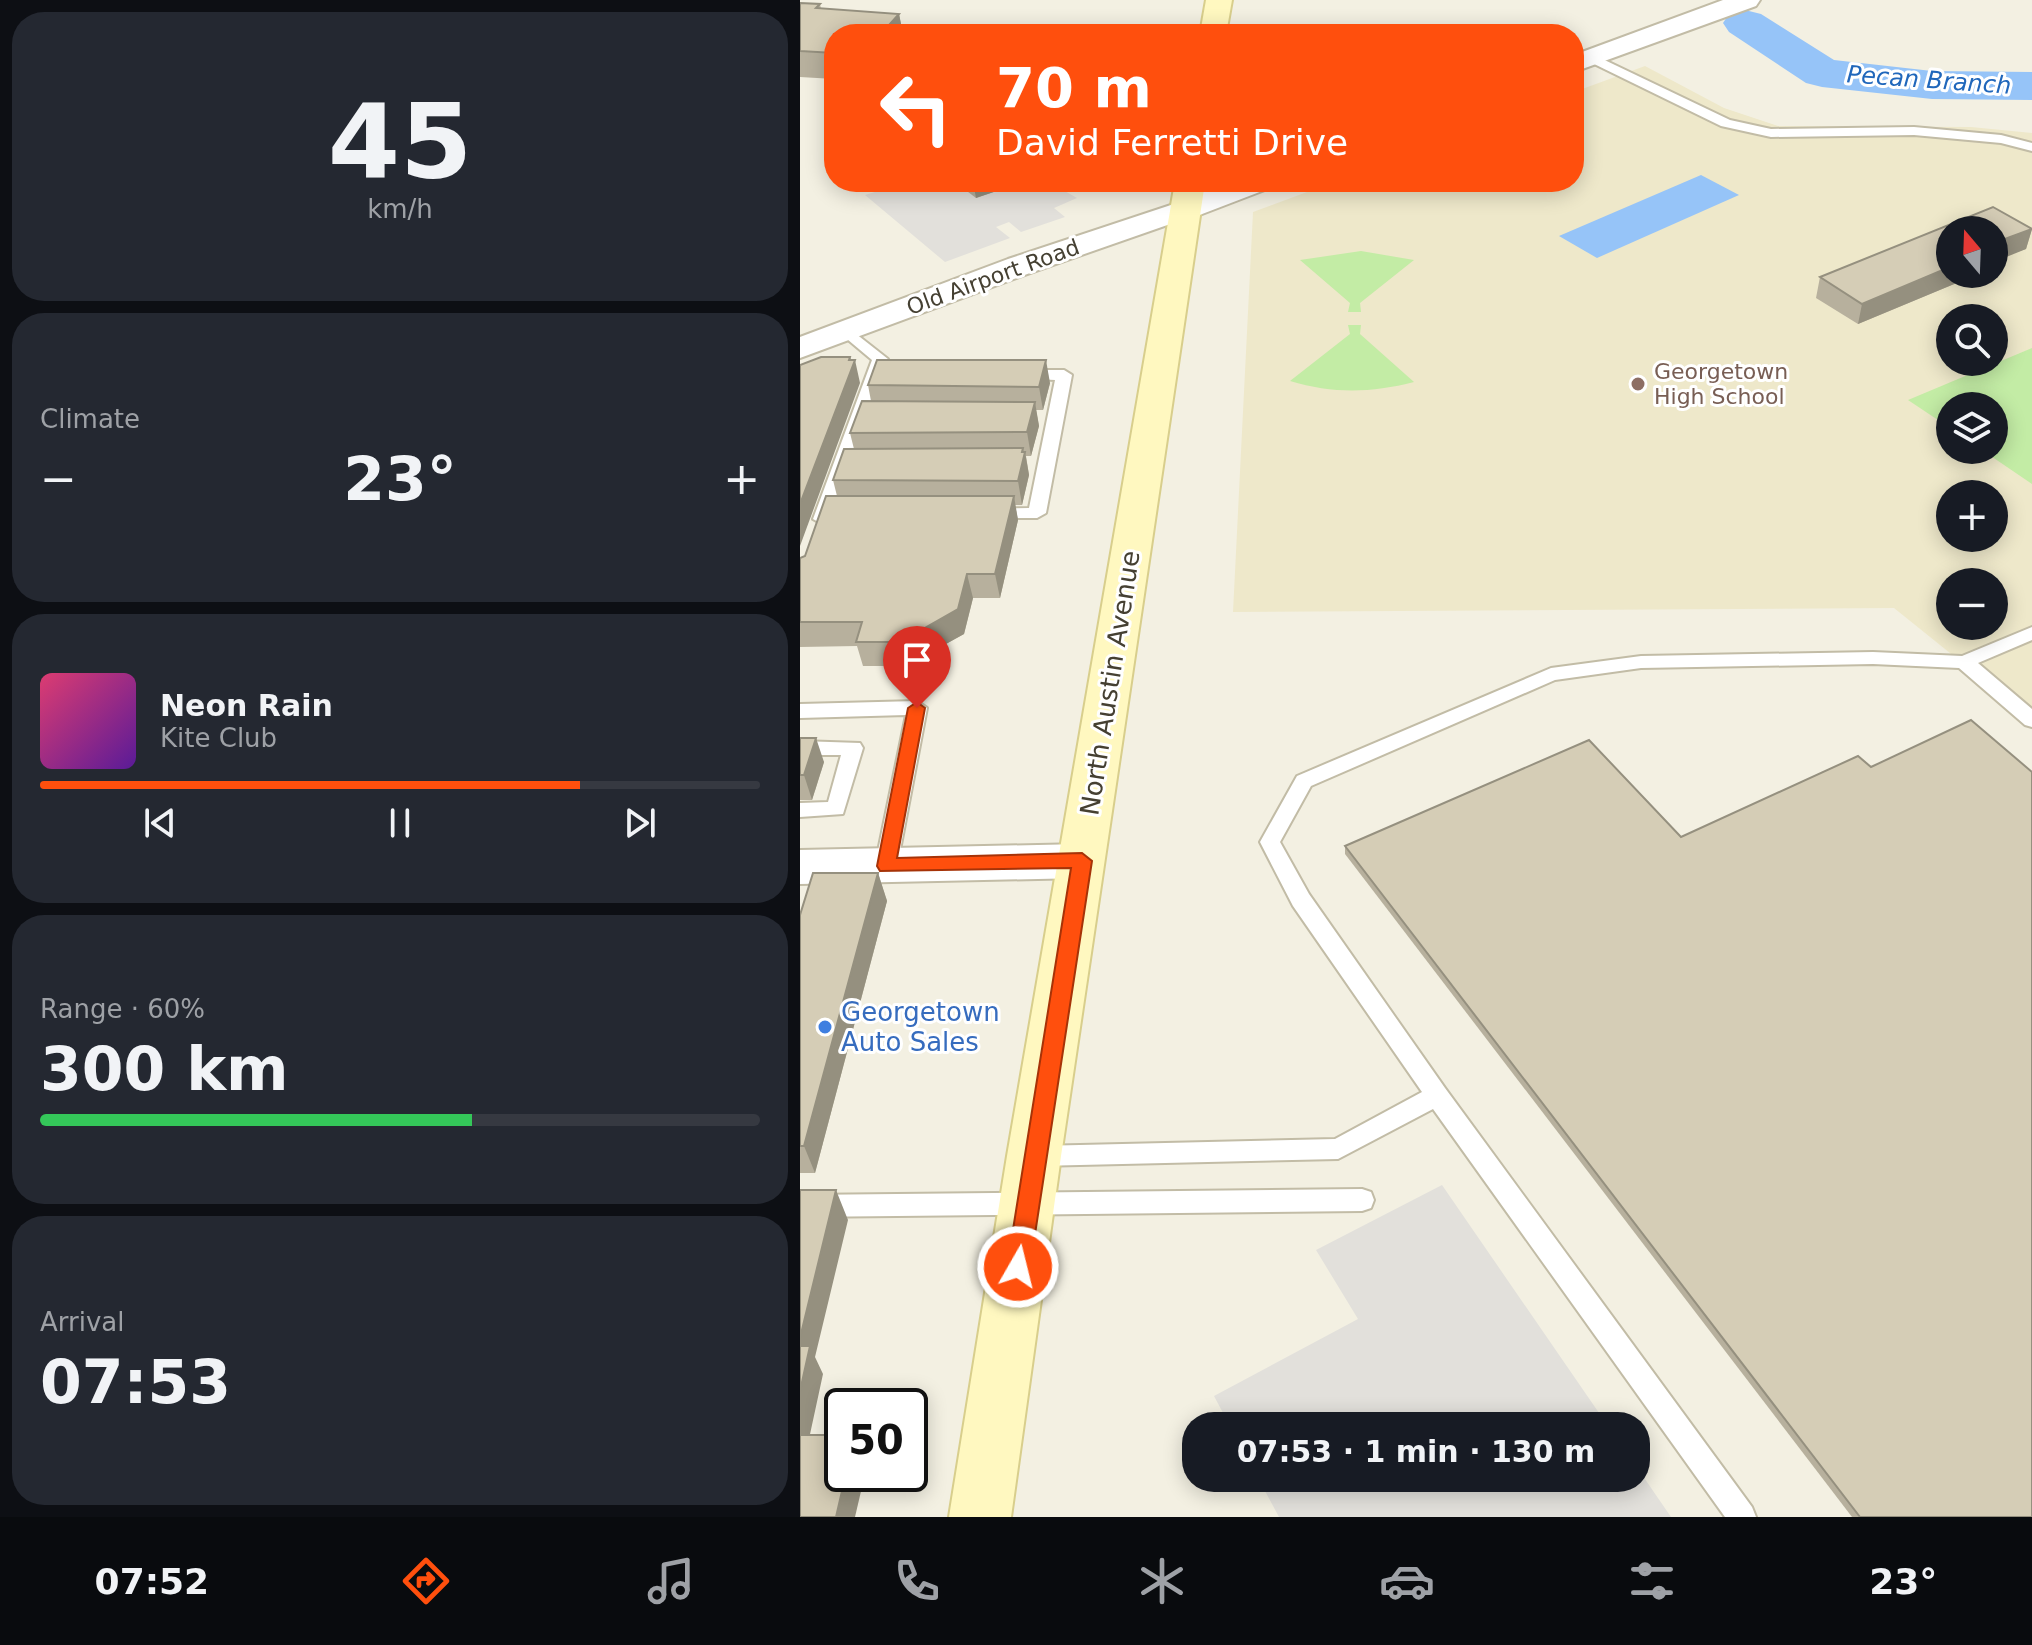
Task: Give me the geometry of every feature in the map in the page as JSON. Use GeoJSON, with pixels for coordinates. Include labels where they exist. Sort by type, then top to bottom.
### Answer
{"type":"FeatureCollection","features":[{"type":"Feature","properties":{"kind":"main road"},"geometry":{"type":"LineString","coordinates":[[1215,24],[1219,0]]}},
{"type":"Feature","properties":{"kind":"main road","name":"North Austin Avenue"},"geometry":{"type":"LineString","coordinates":[[980,1517],[1034,1156],[1188,196]]}},
{"type":"Feature","properties":{"kind":"street"},"geometry":{"type":"LineString","coordinates":[[1584,61],[1747,0]]}},
{"type":"Feature","properties":{"kind":"street"},"geometry":{"type":"LineString","coordinates":[[1188,196],[1208,192]]}},
{"type":"Feature","properties":{"kind":"street","name":"Old Airport Road"},"geometry":{"type":"LineString","coordinates":[[800,348],[1019,266],[1188,196]]}},
{"type":"Feature","properties":{"kind":"street"},"geometry":{"type":"LineString","coordinates":[[800,867],[1082,861]]}},
{"type":"Feature","properties":{"kind":"lane"},"geometry":{"type":"LineString","coordinates":[[1584,61],[1726,123],[1771,133],[1914,131],[2001,139],[2032,147]]}},
{"type":"Feature","properties":{"kind":"lane"},"geometry":{"type":"LineString","coordinates":[[814,540],[832,512],[883,374],[880,359],[846,331]]}},
{"type":"Feature","properties":{"kind":"lane"},"geometry":{"type":"LineString","coordinates":[[976,513],[1037,513],[1039,464],[1048,418],[1064,375],[1001,375]]}},
{"type":"Feature","properties":{"kind":"lane"},"geometry":{"type":"LineString","coordinates":[[1742,1517],[1437,1095],[1301,900],[1270,842],[1304,781],[1551,674],[1641,662],[1873,658],[1964,662],[2032,633]]}},
{"type":"Feature","properties":{"kind":"lane"},"geometry":{"type":"LineString","coordinates":[[1964,662],[2032,720]]}},
{"type":"Feature","properties":{"kind":"lane"},"geometry":{"type":"LineString","coordinates":[[800,711],[917,708],[886,866]]}},
{"type":"Feature","properties":{"kind":"lane"},"geometry":{"type":"LineString","coordinates":[[800,748],[853,748],[836,809],[800,810]]}},
{"type":"Feature","properties":{"kind":"lane"},"geometry":{"type":"LineString","coordinates":[[1034,1156],[1338,1149],[1437,1095]]}},
{"type":"Feature","properties":{"kind":"lane"},"geometry":{"type":"LineString","coordinates":[[800,1206],[1362,1200]]}},
{"type":"Feature","properties":{"kind":"shaded area","name":"Georgetown High School"},"geometry":{"type":"Polygon","coordinates":[[[1645,66],[1724,108],[1778,126],[1971,127],[2032,133],[2032,719],[1894,608],[1233,612],[1253,212],[1307,192],[1584,192],[1584,88],[1645,66]]]}},
{"type":"Feature","properties":{"kind":"shaded area"},"geometry":{"type":"Polygon","coordinates":[[[875,192],[1066,192],[1077,198],[1054,208],[1065,217],[1021,232],[1009,222],[996,227],[1010,238],[945,262],[865,195],[875,192]]]}},
{"type":"Feature","properties":{"kind":"shaded area"},"geometry":{"type":"Polygon","coordinates":[[[1442,1185],[1598,1412],[1223,1412],[1214,1396],[1358,1319],[1316,1250],[1442,1185]]]}},
{"type":"Feature","properties":{"kind":"shaded area"},"geometry":{"type":"Polygon","coordinates":[[[1650,1486],[1671,1517],[1279,1517],[1266,1492],[1650,1492],[1650,1486]]]}},
{"type":"Feature","properties":{"kind":"green space"},"geometry":{"type":"Polygon","coordinates":[[[1361,251],[1414,260],[1360,303],[1361,312],[1348,312],[1350,303],[1300,260],[1361,251]]]}},
{"type":"Feature","properties":{"kind":"green space"},"geometry":{"type":"Polygon","coordinates":[[[1348,325],[1361,325],[1360,334],[1414,382],[1352,390],[1321,388],[1290,381],[1350,334],[1348,325]]]}},
{"type":"Feature","properties":{"kind":"green space"},"geometry":{"type":"Polygon","coordinates":[[[2032,348],[2032,484],[2003,464],[2008,464],[2008,392],[1936,392],[1936,419],[1908,400],[1965,376],[2008,376],[2008,358],[2032,348]]]}},
{"type":"Feature","properties":{"kind":"water"},"geometry":{"type":"Polygon","coordinates":[[[1701,175],[1739,195],[1597,258],[1559,236],[1701,175]]]}},
{"type":"Feature","properties":{"kind":"building"},"geometry":{"type":"Polygon","coordinates":[[[800,3],[820,4],[816,8],[899,14],[890,24],[824,24],[824,52],[800,51],[800,3]]]}},
{"type":"Feature","properties":{"kind":"building"},"geometry":{"type":"Polygon","coordinates":[[[1993,207],[2032,229],[2008,238],[2008,216],[1971,216],[1993,207]]]}},
{"type":"Feature","properties":{"kind":"building"},"geometry":{"type":"Polygon","coordinates":[[[1936,230],[1936,273],[1862,304],[1820,277],[1936,230]]]}},
{"type":"Feature","properties":{"kind":"building"},"geometry":{"type":"Polygon","coordinates":[[[821,357],[850,357],[849,360],[855,360],[800,504],[800,365],[821,357]]]}},
{"type":"Feature","properties":{"kind":"building"},"geometry":{"type":"Polygon","coordinates":[[[877,360],[1046,360],[1039,387],[868,385],[877,360]]]}},
{"type":"Feature","properties":{"kind":"building"},"geometry":{"type":"Polygon","coordinates":[[[862,401],[1035,402],[1027,432],[850,433],[862,401]]]}},
{"type":"Feature","properties":{"kind":"building"},"geometry":{"type":"Polygon","coordinates":[[[1023,448],[1022,452],[1025,452],[1018,481],[833,480],[844,449],[1023,448]]]}},
{"type":"Feature","properties":{"kind":"building"},"geometry":{"type":"Polygon","coordinates":[[[826,496],[1014,496],[995,574],[967,574],[958,609],[900,642],[856,642],[862,622],[800,622],[800,558],[805,556],[826,496]]]}},
{"type":"Feature","properties":{"kind":"building"},"geometry":{"type":"Polygon","coordinates":[[[1971,720],[2032,772],[2032,1517],[1860,1517],[1345,846],[1589,740],[1681,837],[1858,756],[1871,767],[1971,720]]]}},
{"type":"Feature","properties":{"kind":"building"},"geometry":{"type":"Polygon","coordinates":[[[800,738],[816,738],[804,775],[800,775],[800,738]]]}},
{"type":"Feature","properties":{"kind":"building"},"geometry":{"type":"Polygon","coordinates":[[[813,873],[878,873],[804,1146],[800,1146],[800,915],[813,873]]]}},
{"type":"Feature","properties":{"kind":"building"},"geometry":{"type":"Polygon","coordinates":[[[800,1190],[836,1190],[800,1338],[800,1190]]]}},
{"type":"Feature","properties":{"kind":"building"},"geometry":{"type":"Polygon","coordinates":[[[800,1346],[810,1346],[800,1391],[800,1346]]]}},
{"type":"Feature","properties":{"kind":"building"},"geometry":{"type":"Polygon","coordinates":[[[800,1435],[824,1435],[824,1492],[842,1492],[836,1517],[800,1517],[800,1435]]]}},
{"type":"Feature","properties":{"kind":"waterway","name":"Pecan Branch"},"geometry":{"type":"LineString","coordinates":[[1745,23],[1822,73],[1932,85],[2032,86]]}},
{"type":"Feature","properties":{"kind":"place","name":"Georgetown High School"},"geometry":{"type":"Point","coordinates":[1638,384]}},
{"type":"Feature","properties":{"kind":"place","name":"Georgetown Auto Sales"},"geometry":{"type":"Point","coordinates":[825,1027]}},
{"type":"Feature","properties":{"kind":"route"},"geometry":{"type":"LineString","coordinates":[[917,708],[886,866],[1082,861],[1018,1267]]}}]}
